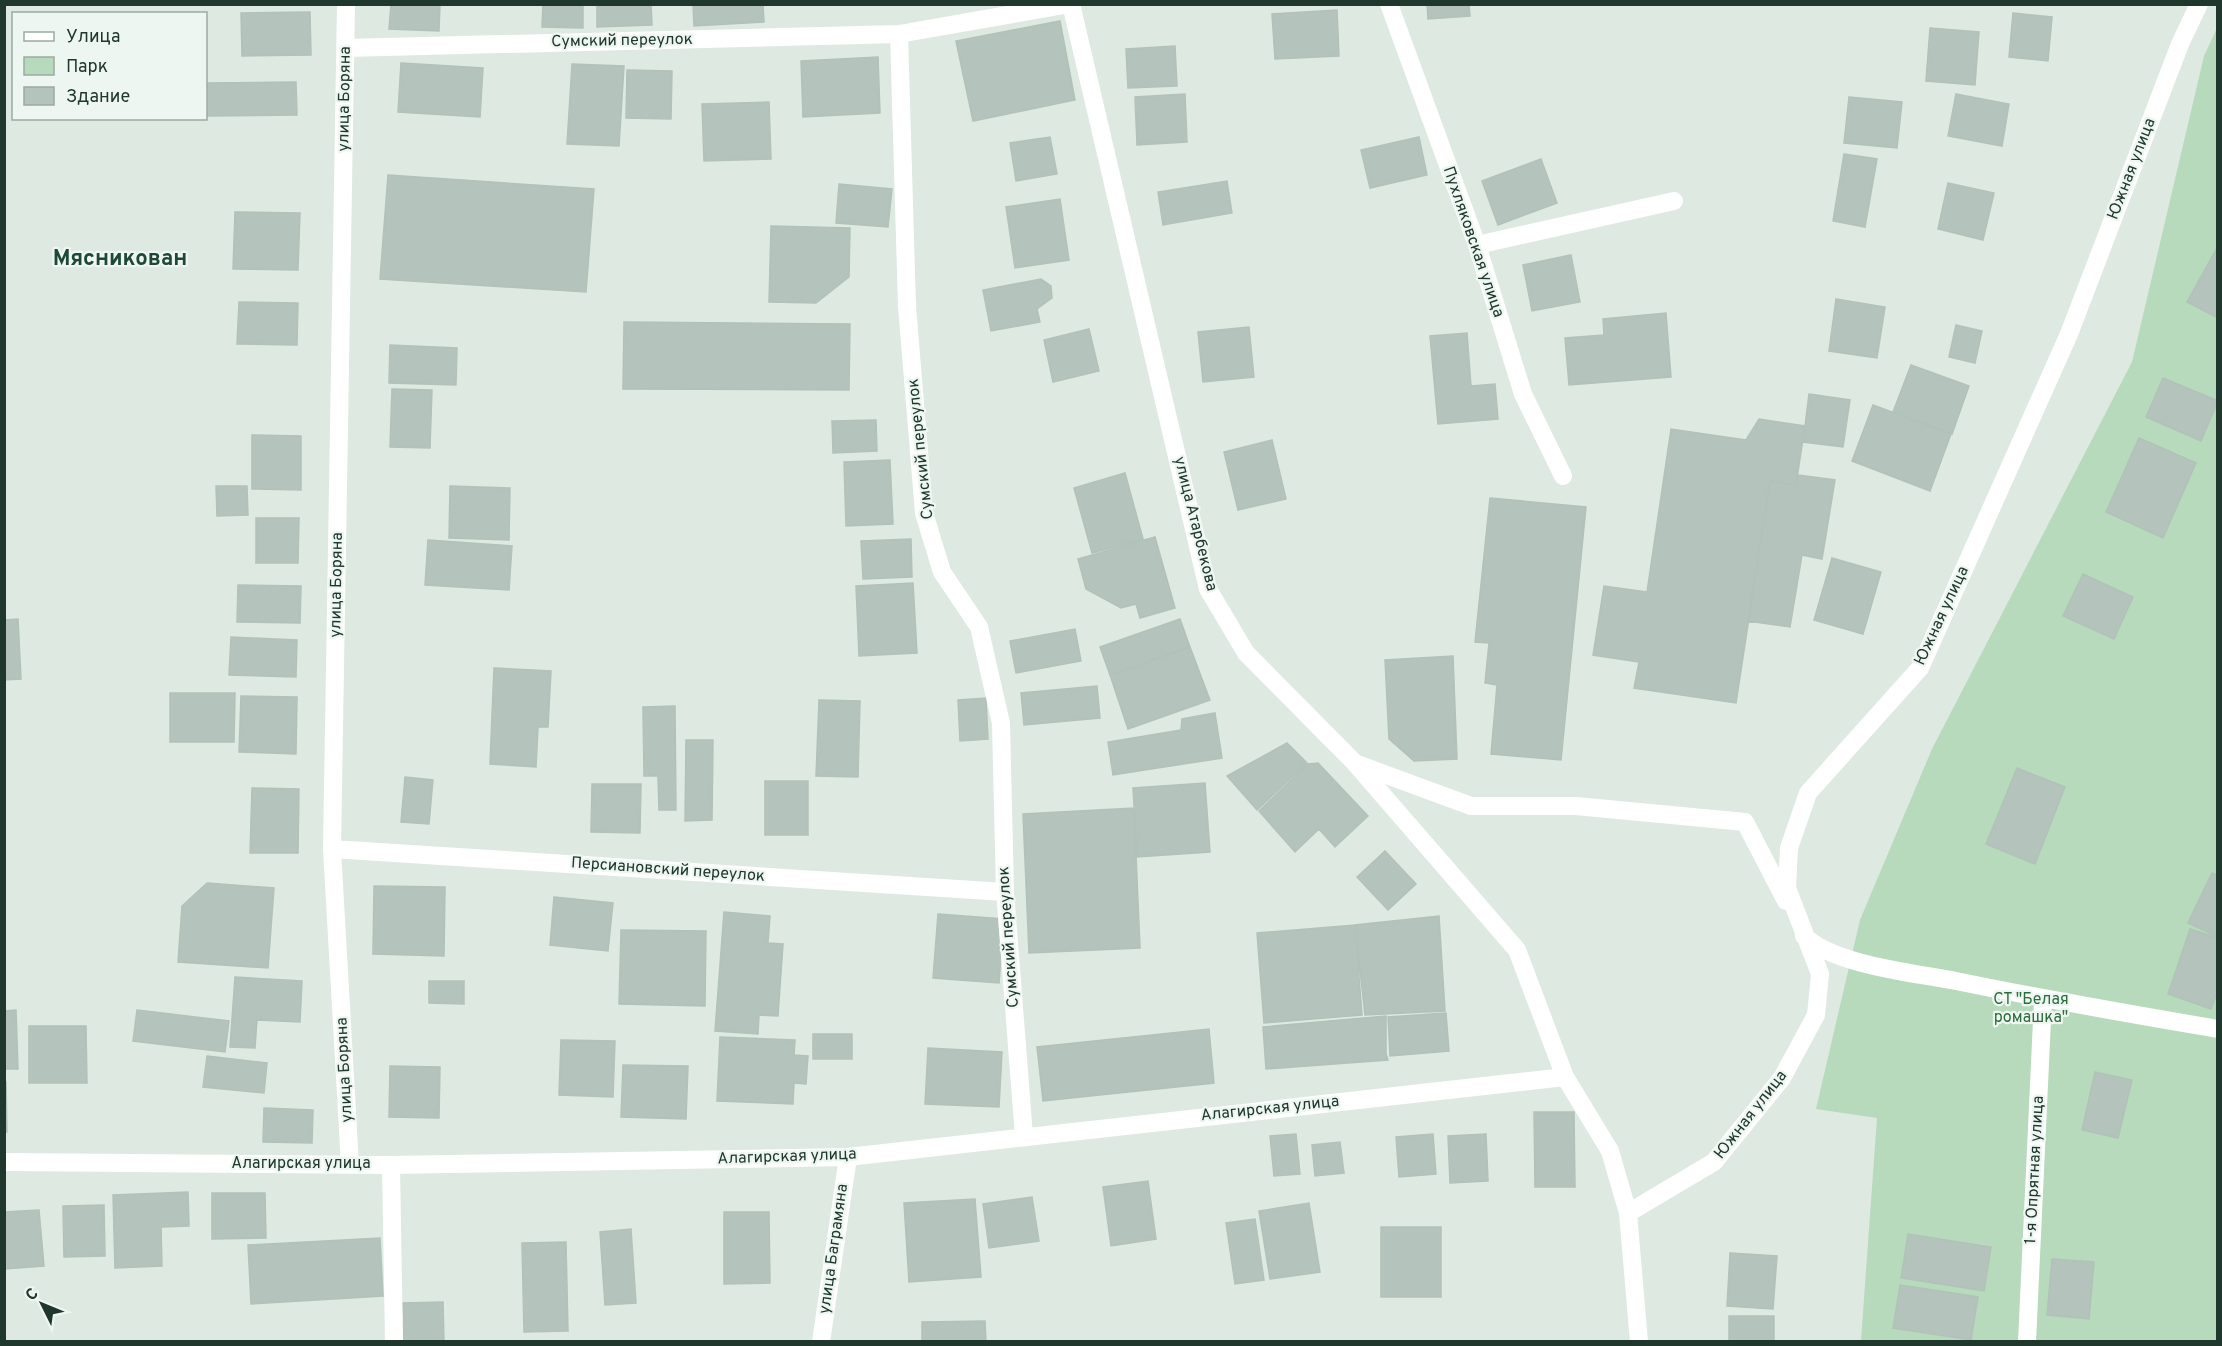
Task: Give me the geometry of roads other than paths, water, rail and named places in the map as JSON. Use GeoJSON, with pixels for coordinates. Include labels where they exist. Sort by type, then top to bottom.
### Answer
{"type":"FeatureCollection","features":[{"type":"Feature","properties":{"kind":"street","name":"улица Боряна"},"geometry":{"type":"LineString","coordinates":[[346,4],[332,849],[350,1165]]}},
{"type":"Feature","properties":{"kind":"street","name":"Сумский переулок"},"geometry":{"type":"LineString","coordinates":[[346,48],[899,34],[1070,4]]}},
{"type":"Feature","properties":{"kind":"street","name":"улица Атарбекова"},"geometry":{"type":"LineString","coordinates":[[1070,4],[1208,589],[1246,653],[1355,763],[1517,950],[1565,1077]]}},
{"type":"Feature","properties":{"kind":"street","name":"Пухляковская улица"},"geometry":{"type":"LineString","coordinates":[[1389,4],[1477,245],[1523,394],[1563,476]]}},
{"type":"Feature","properties":{"kind":"street","name":"Южная улица"},"geometry":{"type":"LineString","coordinates":[[1629,1213],[1714,1162],[1782,1078],[1816,1016],[1820,974],[1787,888],[1789,848],[1808,793],[1920,668],[2068,334],[2180,44],[2199,4]]}},
{"type":"Feature","properties":{"kind":"street","name":"Сумский переулок"},"geometry":{"type":"LineString","coordinates":[[899,34],[907,306],[924,513],[942,572],[979,627],[1001,723],[1005,892],[1024,1136]]}},
{"type":"Feature","properties":{"kind":"street"},"geometry":{"type":"LineString","coordinates":[[1477,245],[1674,201]]}},
{"type":"Feature","properties":{"kind":"street"},"geometry":{"type":"LineString","coordinates":[[1355,763],[1471,806],[1576,806],[1745,822],[1805,938],[1833,954],[1879,966],[2043,999],[2217,1029]]}},
{"type":"Feature","properties":{"kind":"street","name":"Персиановский переулок"},"geometry":{"type":"LineString","coordinates":[[332,849],[1005,892]]}},
{"type":"Feature","properties":{"kind":"street","name":"1-я Опрятная улица"},"geometry":{"type":"LineString","coordinates":[[2027,1341],[2043,999]]}},
{"type":"Feature","properties":{"kind":"street"},"geometry":{"type":"LineString","coordinates":[[1565,1077],[1610,1151],[1629,1213],[1639,1341]]}},
{"type":"Feature","properties":{"kind":"street","name":"Алагирская улица"},"geometry":{"type":"LineString","coordinates":[[4,1162],[391,1165],[848,1157],[1565,1077]]}},
{"type":"Feature","properties":{"kind":"street","name":"улица Баграмяна"},"geometry":{"type":"LineString","coordinates":[[821,1341],[848,1157]]}},
{"type":"Feature","properties":{"kind":"street"},"geometry":{"type":"LineString","coordinates":[[391,1165],[394,1341]]}},
{"type":"Feature","properties":{"kind":"district","name":"Мясникован"},"geometry":{"type":"Point","coordinates":[120,259]}},
{"type":"Feature","properties":{"kind":"park label","name":"СТ \"Белая ромашка\""},"geometry":{"type":"Point","coordinates":[2031,1009]}}]}
